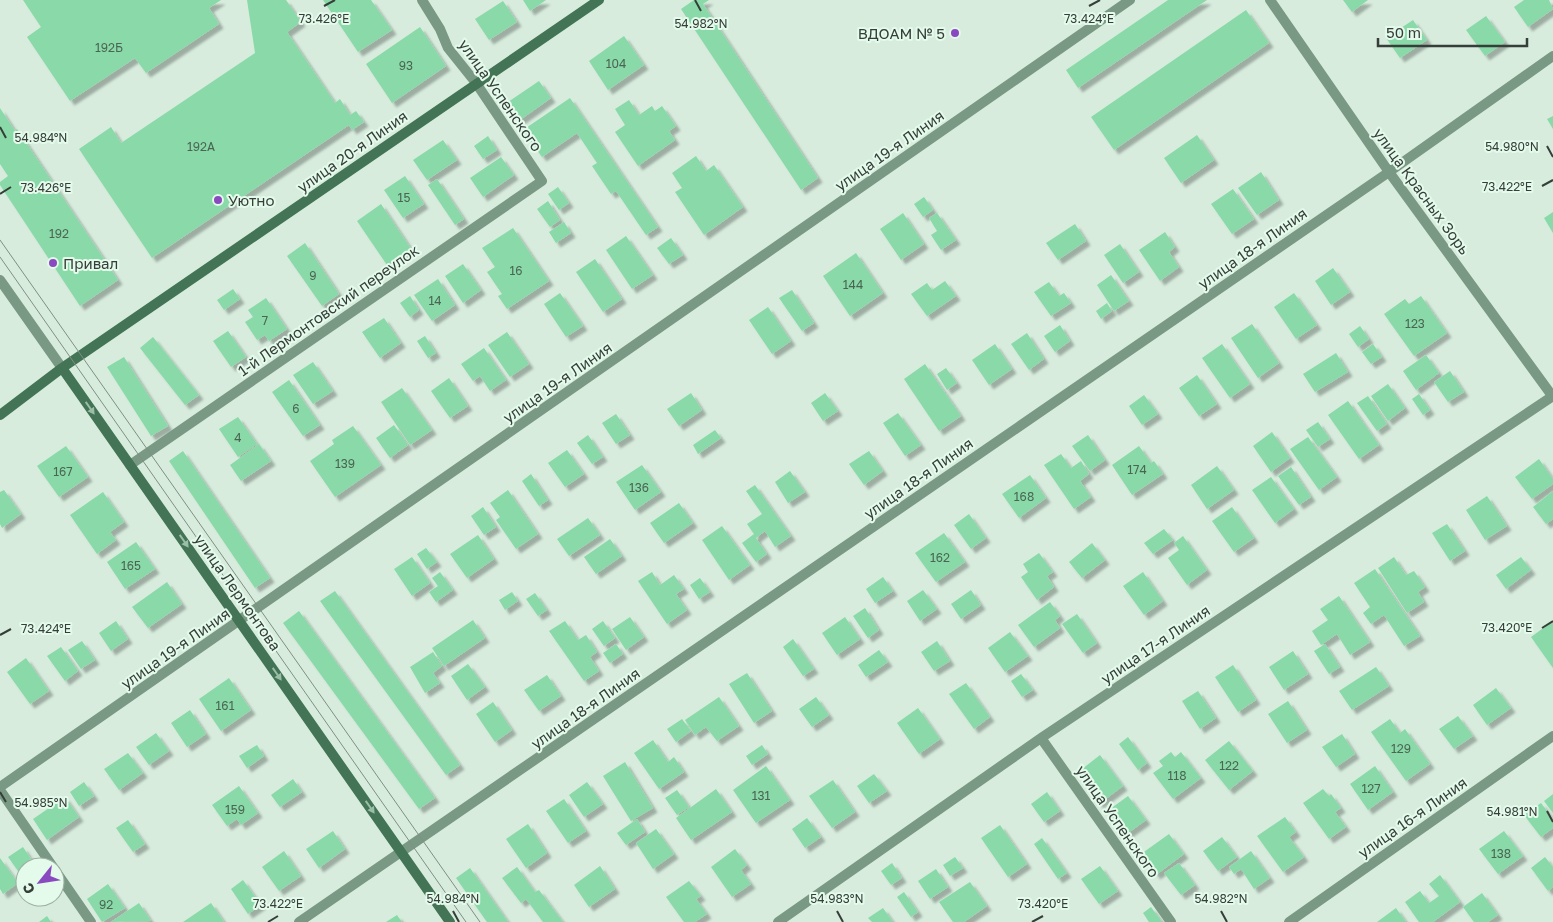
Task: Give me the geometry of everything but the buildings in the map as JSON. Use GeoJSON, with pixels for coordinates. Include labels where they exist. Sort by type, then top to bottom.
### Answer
{"type":"FeatureCollection","features":[{"type":"Feature","properties":{"kind":"main road","name":"улица 20-я Линия"},"geometry":{"type":"LineString","coordinates":[[0,415],[62,368],[599,0]]}},
{"type":"Feature","properties":{"kind":"main road","name":"улица Лермонтова"},"geometry":{"type":"LineString","coordinates":[[62,368],[450,922]]}},
{"type":"Feature","properties":{"kind":"street","name":"улица Успенского"},"geometry":{"type":"LineString","coordinates":[[422,0],[440,29],[448,48],[476,83],[542,181]]}},
{"type":"Feature","properties":{"kind":"street","name":"улица 19-я Линия"},"geometry":{"type":"LineString","coordinates":[[0,789],[1130,0]]}},
{"type":"Feature","properties":{"kind":"street","name":"улица Красных Зорь"},"geometry":{"type":"LineString","coordinates":[[1270,0],[1389,172],[1553,397]]}},
{"type":"Feature","properties":{"kind":"street","name":"улица 18-я Линия"},"geometry":{"type":"LineString","coordinates":[[299,922],[1389,172],[1553,56]]}},
{"type":"Feature","properties":{"kind":"street","name":"1-й Лермонтовский переулок"},"geometry":{"type":"LineString","coordinates":[[130,465],[542,181]]}},
{"type":"Feature","properties":{"kind":"street","name":"улица Лермонтова"},"geometry":{"type":"LineString","coordinates":[[0,280],[62,368]]}},
{"type":"Feature","properties":{"kind":"street","name":"улица 17-я Линия"},"geometry":{"type":"LineString","coordinates":[[778,922],[1041,738],[1553,397]]}},
{"type":"Feature","properties":{"kind":"street","name":"улица 16-я Линия"},"geometry":{"type":"LineString","coordinates":[[1289,922],[1553,736]]}},
{"type":"Feature","properties":{"kind":"street","name":"улица Успенского"},"geometry":{"type":"LineString","coordinates":[[1041,738],[1171,922]]}},
{"type":"Feature","properties":{"kind":"street"},"geometry":{"type":"LineString","coordinates":[[0,789],[46,857]]}},
{"type":"Feature","properties":{"kind":"street"},"geometry":{"type":"LineString","coordinates":[[65,884],[91,922]]}},
{"type":"Feature","properties":{"kind":"tram line"},"geometry":{"type":"LineString","coordinates":[[0,240],[480,922]]}},
{"type":"Feature","properties":{"kind":"tram line"},"geometry":{"type":"LineString","coordinates":[[0,257],[466,922]]}},
{"type":"Feature","properties":{"kind":"place","name":"ВДОАМ № 5"},"geometry":{"type":"Point","coordinates":[955,33]}},
{"type":"Feature","properties":{"kind":"place","name":"Уютно"},"geometry":{"type":"Point","coordinates":[218,200]}},
{"type":"Feature","properties":{"kind":"place","name":"Привал"},"geometry":{"type":"Point","coordinates":[53,263]}}]}
